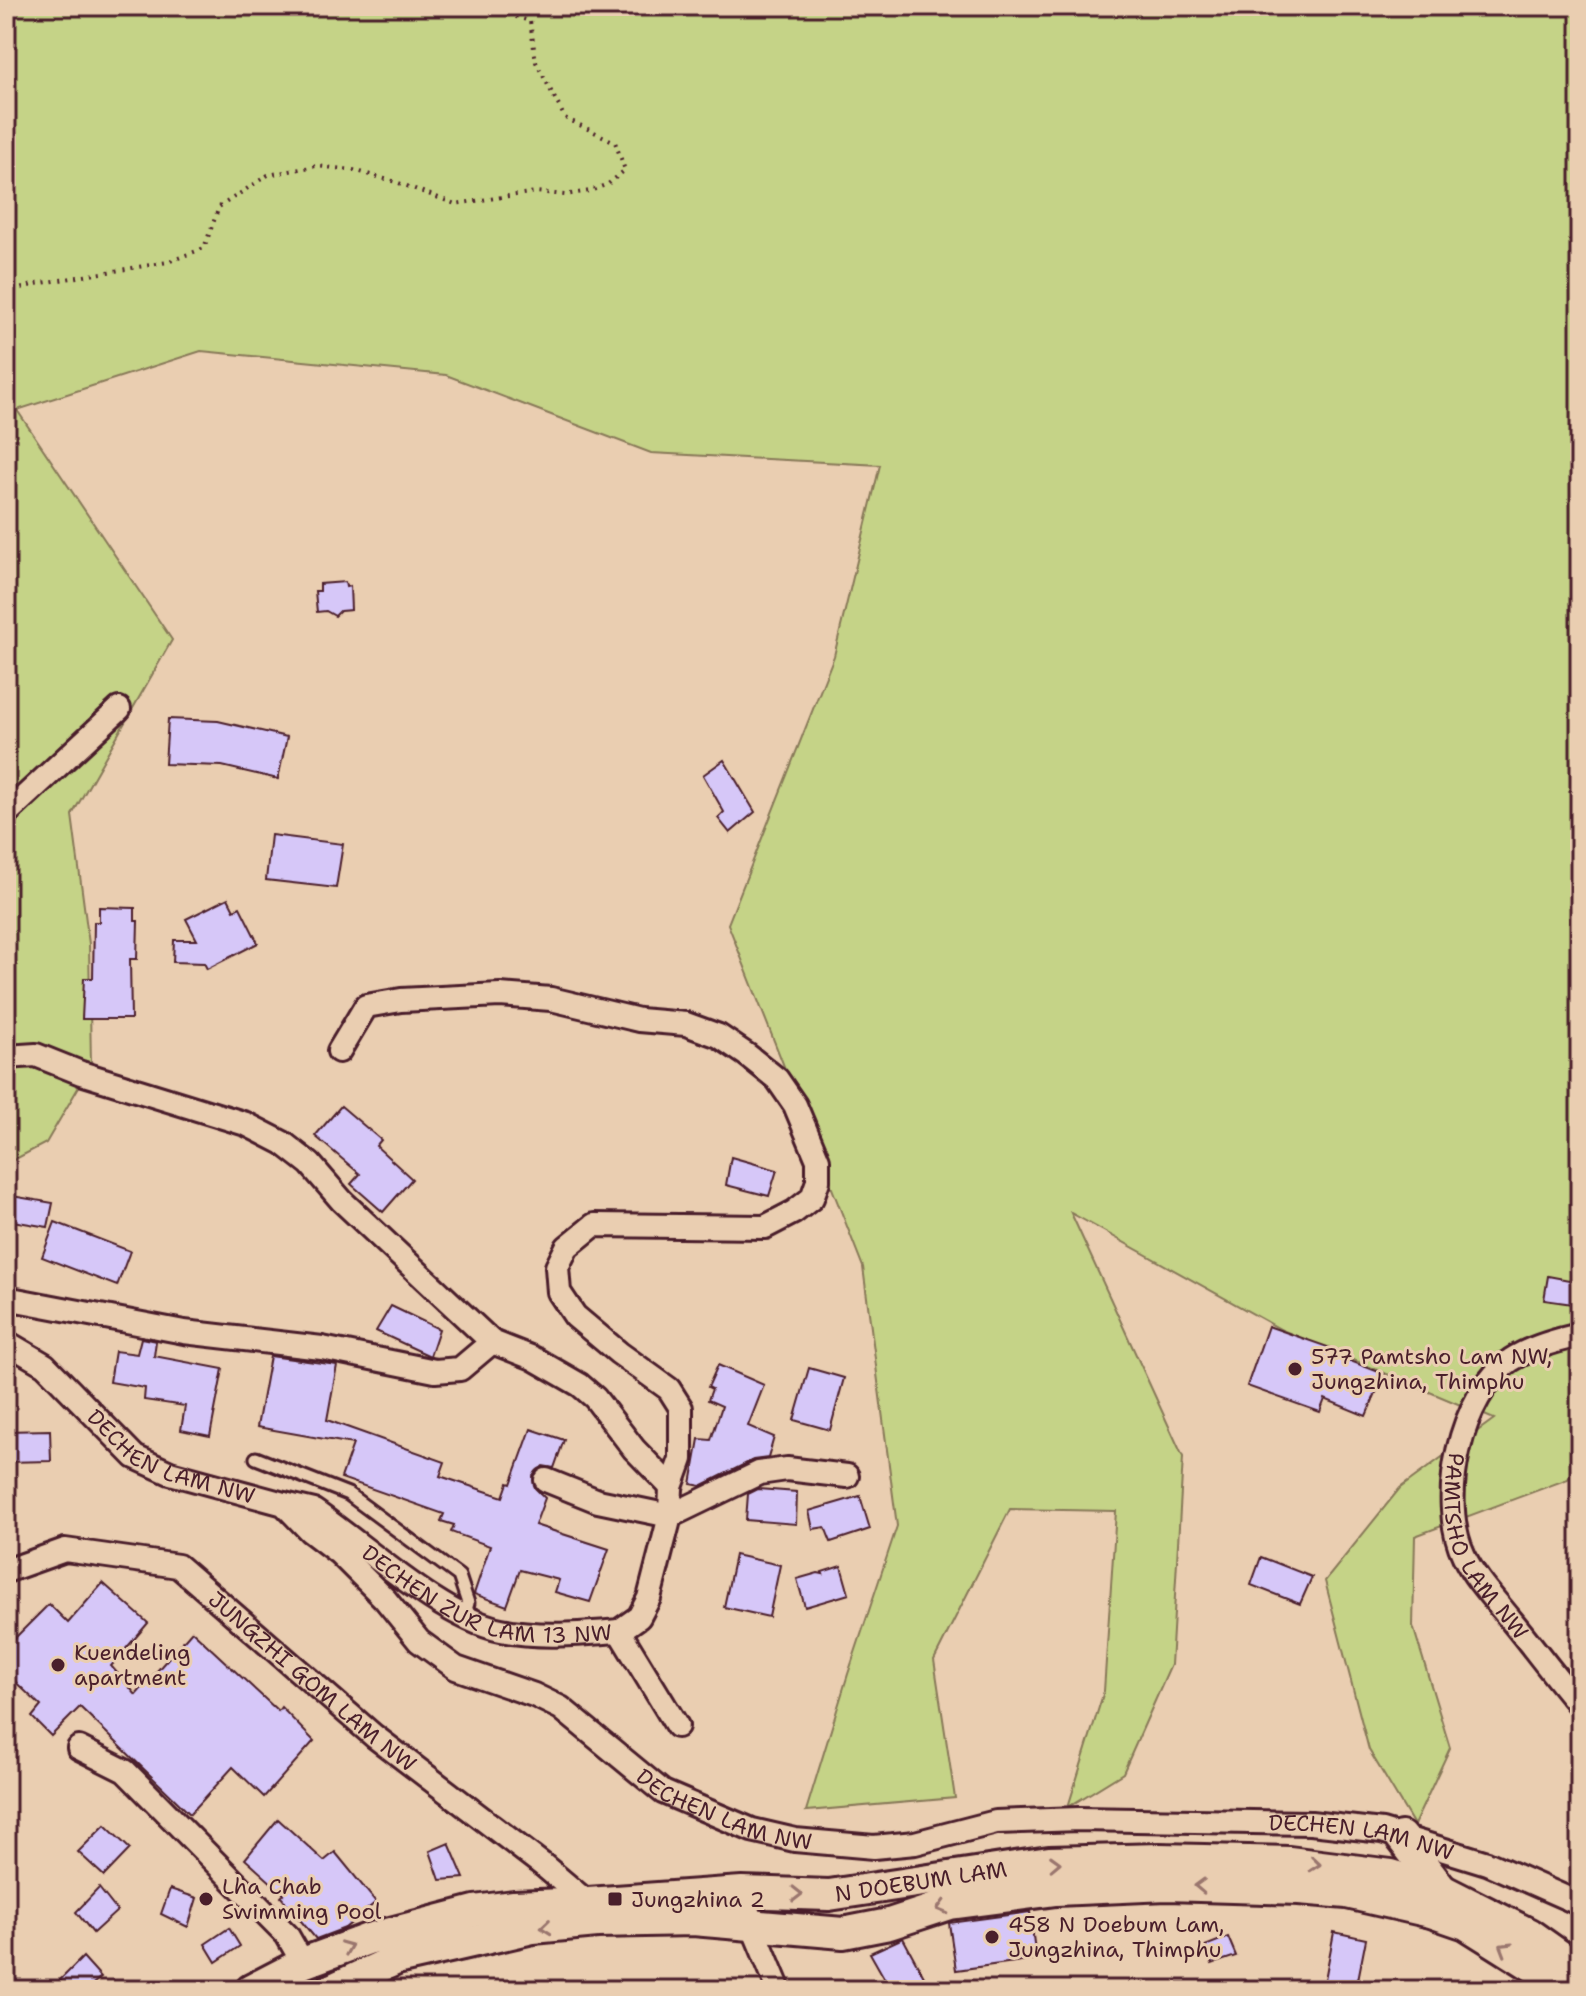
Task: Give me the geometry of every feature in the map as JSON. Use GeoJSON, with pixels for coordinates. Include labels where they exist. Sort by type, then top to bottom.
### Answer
{"type":"FeatureCollection","features":[{"type":"Feature","properties":{"kind":"main road"},"geometry":{"type":"LineString","coordinates":[[1401,1837],[1442,1890]]}},
{"type":"Feature","properties":{"kind":"main road","name":"N DOEBUM LAM"},"geometry":{"type":"LineString","coordinates":[[251,1990],[303,1963],[368,1939],[475,1911],[742,1892],[829,1895],[1049,1862],[1160,1859],[1289,1862],[1391,1875],[1442,1890],[1529,1934],[1580,1970]]}},
{"type":"Feature","properties":{"kind":"main road","name":"N DOEBUM LAM"},"geometry":{"type":"LineString","coordinates":[[330,1990],[397,1959],[533,1928],[597,1922],[693,1920],[843,1933],[889,1924],[950,1904],[1056,1890],[1167,1885],[1299,1889],[1388,1901],[1466,1924],[1571,1990]]}},
{"type":"Feature","properties":{"kind":"street"},"geometry":{"type":"LineString","coordinates":[[6,814],[119,709]]}},
{"type":"Feature","properties":{"kind":"street","name":"DECHEN ZUR LAM 13 NW"},"geometry":{"type":"LineString","coordinates":[[284,1504],[314,1511],[464,1618],[500,1630],[551,1636],[619,1631],[639,1617],[649,1598],[670,1516],[671,1487],[681,1459],[681,1408],[669,1389],[575,1316],[559,1292],[557,1267],[567,1247],[594,1225],[765,1227],[794,1212],[812,1198],[818,1181],[818,1160],[795,1105],[777,1079],[719,1036],[686,1024],[639,1020],[551,999],[500,995],[401,1000],[366,1006],[339,1051]]}},
{"type":"Feature","properties":{"kind":"street"},"geometry":{"type":"LineString","coordinates":[[6,1057],[36,1055],[81,1073],[246,1124],[283,1143],[310,1164],[342,1201],[492,1342],[533,1358],[580,1385],[595,1398],[634,1449],[671,1487]]}},
{"type":"Feature","properties":{"kind":"street"},"geometry":{"type":"LineString","coordinates":[[6,1298],[184,1332],[322,1348],[435,1371],[460,1369],[492,1342]]}},
{"type":"Feature","properties":{"kind":"street","name":"PAMTSHO LAM NW"},"geometry":{"type":"LineString","coordinates":[[1580,1335],[1534,1349],[1511,1361],[1495,1375],[1466,1427],[1455,1463],[1451,1504],[1455,1532],[1464,1557],[1580,1706]]}},
{"type":"Feature","properties":{"kind":"street","name":"DECHEN LAM NW"},"geometry":{"type":"LineString","coordinates":[[6,1342],[45,1365],[135,1457],[170,1473],[284,1504],[385,1599],[419,1641],[456,1668],[534,1695],[561,1708],[663,1792],[752,1830],[795,1840],[874,1847],[915,1843],[996,1822],[1079,1819],[1311,1823],[1382,1831],[1487,1863],[1580,1904]]}},
{"type":"Feature","properties":{"kind":"street"},"geometry":{"type":"LineString","coordinates":[[546,1480],[598,1501],[670,1516],[773,1469],[847,1476]]}},
{"type":"Feature","properties":{"kind":"street","name":"JUNGZHI GOM LAM NW"},"geometry":{"type":"LineString","coordinates":[[6,1571],[65,1550],[178,1566],[374,1736],[588,1903]]}},
{"type":"Feature","properties":{"kind":"street"},"geometry":{"type":"LineString","coordinates":[[619,1631],[677,1726]]}},
{"type":"Feature","properties":{"kind":"street"},"geometry":{"type":"LineString","coordinates":[[79,1748],[125,1771],[287,1935],[303,1963]]}},
{"type":"Feature","properties":{"kind":"street"},"geometry":{"type":"LineString","coordinates":[[742,1892],[779,1990]]}},
{"type":"Feature","properties":{"kind":"lane"},"geometry":{"type":"LineString","coordinates":[[256,1458],[348,1494],[459,1576],[468,1603],[464,1618]]}},
{"type":"Feature","properties":{"kind":"path"},"geometry":{"type":"LineString","coordinates":[[6,293],[36,284],[168,262],[204,248],[219,207],[268,175],[316,166],[353,170],[455,204],[536,192],[565,195],[590,191],[608,184],[625,170],[615,142],[565,118],[536,62],[530,21],[466,6]]}},
{"type":"Feature","properties":{"kind":"green space"},"geometry":{"type":"Polygon","coordinates":[[[6,6],[1580,6],[1580,1462],[1568,1479],[1415,1536],[1413,1626],[1450,1748],[1414,1825],[1369,1750],[1325,1581],[1400,1488],[1494,1419],[1282,1330],[1071,1213],[1183,1457],[1171,1665],[1123,1773],[1068,1807],[1104,1691],[1116,1511],[1010,1509],[934,1660],[955,1798],[806,1811],[897,1526],[863,1267],[728,924],[834,656],[880,465],[651,453],[446,375],[201,351],[17,410],[172,640],[72,815],[89,944],[91,1066],[46,1143],[6,1164],[6,6]]]}},
{"type":"Feature","properties":{"kind":"building"},"geometry":{"type":"Polygon","coordinates":[[[345,582],[346,587],[350,586],[351,610],[340,611],[335,616],[326,611],[317,612],[315,591],[320,591],[320,584],[345,582]]]}},
{"type":"Feature","properties":{"kind":"building"},"geometry":{"type":"Polygon","coordinates":[[[168,719],[218,721],[287,737],[278,779],[222,766],[165,764],[168,719]]]}},
{"type":"Feature","properties":{"kind":"building"},"geometry":{"type":"Polygon","coordinates":[[[724,760],[755,812],[730,833],[718,818],[724,812],[703,775],[724,760]]]}},
{"type":"Feature","properties":{"kind":"building"},"geometry":{"type":"Polygon","coordinates":[[[271,835],[343,844],[336,888],[266,880],[271,835]]]}},
{"type":"Feature","properties":{"kind":"building"},"geometry":{"type":"Polygon","coordinates":[[[228,898],[234,910],[240,907],[258,943],[207,969],[204,963],[173,962],[174,940],[197,940],[186,919],[228,898]]]}},
{"type":"Feature","properties":{"kind":"building"},"geometry":{"type":"Polygon","coordinates":[[[99,907],[135,908],[135,921],[138,921],[137,959],[130,959],[131,1019],[82,1019],[84,978],[93,978],[94,922],[99,922],[99,907]]]}},
{"type":"Feature","properties":{"kind":"building"},"geometry":{"type":"Polygon","coordinates":[[[341,1106],[381,1140],[376,1146],[412,1179],[383,1212],[351,1184],[360,1174],[315,1136],[341,1106]]]}},
{"type":"Feature","properties":{"kind":"building"},"geometry":{"type":"Polygon","coordinates":[[[731,1157],[777,1170],[769,1196],[726,1185],[731,1157]]]}},
{"type":"Feature","properties":{"kind":"building"},"geometry":{"type":"Polygon","coordinates":[[[6,1195],[53,1203],[48,1227],[6,1220],[6,1195]]]}},
{"type":"Feature","properties":{"kind":"building"},"geometry":{"type":"Polygon","coordinates":[[[55,1222],[130,1251],[117,1286],[42,1257],[55,1222]]]}},
{"type":"Feature","properties":{"kind":"building"},"geometry":{"type":"Polygon","coordinates":[[[1548,1276],[1580,1282],[1580,1305],[1544,1300],[1548,1276]]]}},
{"type":"Feature","properties":{"kind":"building"},"geometry":{"type":"Polygon","coordinates":[[[391,1306],[439,1329],[430,1356],[376,1331],[391,1306]]]}},
{"type":"Feature","properties":{"kind":"building","name":"577 Pamtsho Lam NW, Jungzhina, Thimphu"},"geometry":{"type":"Polygon","coordinates":[[[1268,1326],[1342,1352],[1340,1357],[1384,1374],[1366,1416],[1325,1399],[1320,1412],[1247,1386],[1268,1326]]]}},
{"type":"Feature","properties":{"kind":"building"},"geometry":{"type":"Polygon","coordinates":[[[141,1338],[156,1341],[154,1356],[223,1369],[210,1436],[181,1430],[185,1406],[144,1400],[145,1388],[110,1382],[115,1351],[137,1354],[141,1338]]]}},
{"type":"Feature","properties":{"kind":"building"},"geometry":{"type":"Polygon","coordinates":[[[270,1356],[337,1365],[327,1420],[445,1462],[440,1476],[503,1497],[508,1483],[511,1484],[531,1429],[564,1440],[554,1468],[543,1466],[533,1476],[535,1488],[545,1498],[535,1525],[609,1549],[590,1602],[555,1592],[559,1580],[520,1570],[507,1606],[474,1594],[490,1546],[451,1532],[454,1525],[441,1521],[444,1514],[341,1478],[353,1444],[257,1427],[270,1356]]]}},
{"type":"Feature","properties":{"kind":"building"},"geometry":{"type":"Polygon","coordinates":[[[718,1365],[764,1385],[748,1426],[774,1437],[768,1458],[753,1460],[701,1486],[691,1484],[699,1439],[711,1440],[722,1406],[708,1400],[712,1389],[708,1387],[718,1365]]]}},
{"type":"Feature","properties":{"kind":"building"},"geometry":{"type":"Polygon","coordinates":[[[809,1368],[844,1378],[830,1430],[794,1420],[809,1368]]]}},
{"type":"Feature","properties":{"kind":"building"},"geometry":{"type":"Polygon","coordinates":[[[50,1430],[51,1461],[6,1462],[6,1431],[50,1430]]]}},
{"type":"Feature","properties":{"kind":"building"},"geometry":{"type":"Polygon","coordinates":[[[758,1489],[797,1492],[796,1524],[746,1520],[748,1494],[758,1489]]]}},
{"type":"Feature","properties":{"kind":"building"},"geometry":{"type":"Polygon","coordinates":[[[860,1496],[870,1529],[831,1542],[825,1527],[813,1529],[809,1511],[860,1496]]]}},
{"type":"Feature","properties":{"kind":"building"},"geometry":{"type":"Polygon","coordinates":[[[735,1555],[780,1565],[769,1617],[724,1607],[735,1555]]]}},
{"type":"Feature","properties":{"kind":"building"},"geometry":{"type":"Polygon","coordinates":[[[1261,1557],[1312,1577],[1300,1604],[1251,1585],[1261,1557]]]}},
{"type":"Feature","properties":{"kind":"building"},"geometry":{"type":"Polygon","coordinates":[[[841,1566],[849,1594],[805,1607],[797,1579],[823,1574],[841,1566]]]}},
{"type":"Feature","properties":{"kind":"building"},"geometry":{"type":"Polygon","coordinates":[[[103,1583],[148,1623],[111,1666],[136,1695],[192,1631],[278,1711],[281,1707],[314,1741],[264,1797],[233,1767],[190,1814],[80,1707],[51,1736],[32,1717],[41,1706],[6,1673],[6,1647],[49,1604],[68,1623],[103,1583]]]}},
{"type":"Feature","properties":{"kind":"building"},"geometry":{"type":"Polygon","coordinates":[[[278,1819],[324,1861],[335,1852],[376,1902],[345,1928],[316,1939],[281,1897],[284,1894],[245,1859],[278,1819]]]}},
{"type":"Feature","properties":{"kind":"building"},"geometry":{"type":"Polygon","coordinates":[[[105,1825],[130,1849],[104,1876],[78,1852],[105,1825]]]}},
{"type":"Feature","properties":{"kind":"building"},"geometry":{"type":"Polygon","coordinates":[[[449,1843],[464,1878],[440,1880],[430,1851],[449,1843]]]}},
{"type":"Feature","properties":{"kind":"building"},"geometry":{"type":"Polygon","coordinates":[[[99,1888],[117,1911],[93,1933],[76,1912],[99,1888]]]}},
{"type":"Feature","properties":{"kind":"building"},"geometry":{"type":"Polygon","coordinates":[[[170,1889],[197,1898],[188,1927],[161,1914],[170,1889]]]}},
{"type":"Feature","properties":{"kind":"building","name":"458 N Doebum Lam, Jungzhina, Thimphu"},"geometry":{"type":"Polygon","coordinates":[[[1030,1912],[1036,1959],[956,1970],[949,1923],[1030,1912]]]}},
{"type":"Feature","properties":{"kind":"building"},"geometry":{"type":"Polygon","coordinates":[[[229,1928],[240,1946],[216,1962],[205,1944],[229,1928]]]}},
{"type":"Feature","properties":{"kind":"building"},"geometry":{"type":"Polygon","coordinates":[[[1334,1932],[1366,1939],[1356,1990],[1323,1990],[1334,1932]]]}},
{"type":"Feature","properties":{"kind":"building"},"geometry":{"type":"Polygon","coordinates":[[[1228,1937],[1236,1956],[1212,1964],[1205,1946],[1228,1937]]]}},
{"type":"Feature","properties":{"kind":"building"},"geometry":{"type":"Polygon","coordinates":[[[903,1938],[931,1990],[891,1990],[870,1953],[903,1938]]]}},
{"type":"Feature","properties":{"kind":"building"},"geometry":{"type":"Polygon","coordinates":[[[83,1957],[101,1977],[86,1990],[70,1990],[60,1980],[83,1957]]]}},
{"type":"Feature","properties":{"kind":"place","name":"577 Pamtsho Lam NW, Jungzhina, Thimphu"},"geometry":{"type":"Point","coordinates":[1295,1369]}},
{"type":"Feature","properties":{"kind":"place","name":"Kuendeling apartment"},"geometry":{"type":"Point","coordinates":[58,1665]}},
{"type":"Feature","properties":{"kind":"place","name":"Lha Chab Swimming Pool"},"geometry":{"type":"Point","coordinates":[206,1899]}},
{"type":"Feature","properties":{"kind":"place","name":"Jungzhina 2"},"geometry":{"type":"Point","coordinates":[615,1899]}},
{"type":"Feature","properties":{"kind":"place","name":"458 N Doebum Lam, Jungzhina, Thimphu"},"geometry":{"type":"Point","coordinates":[992,1937]}}]}
